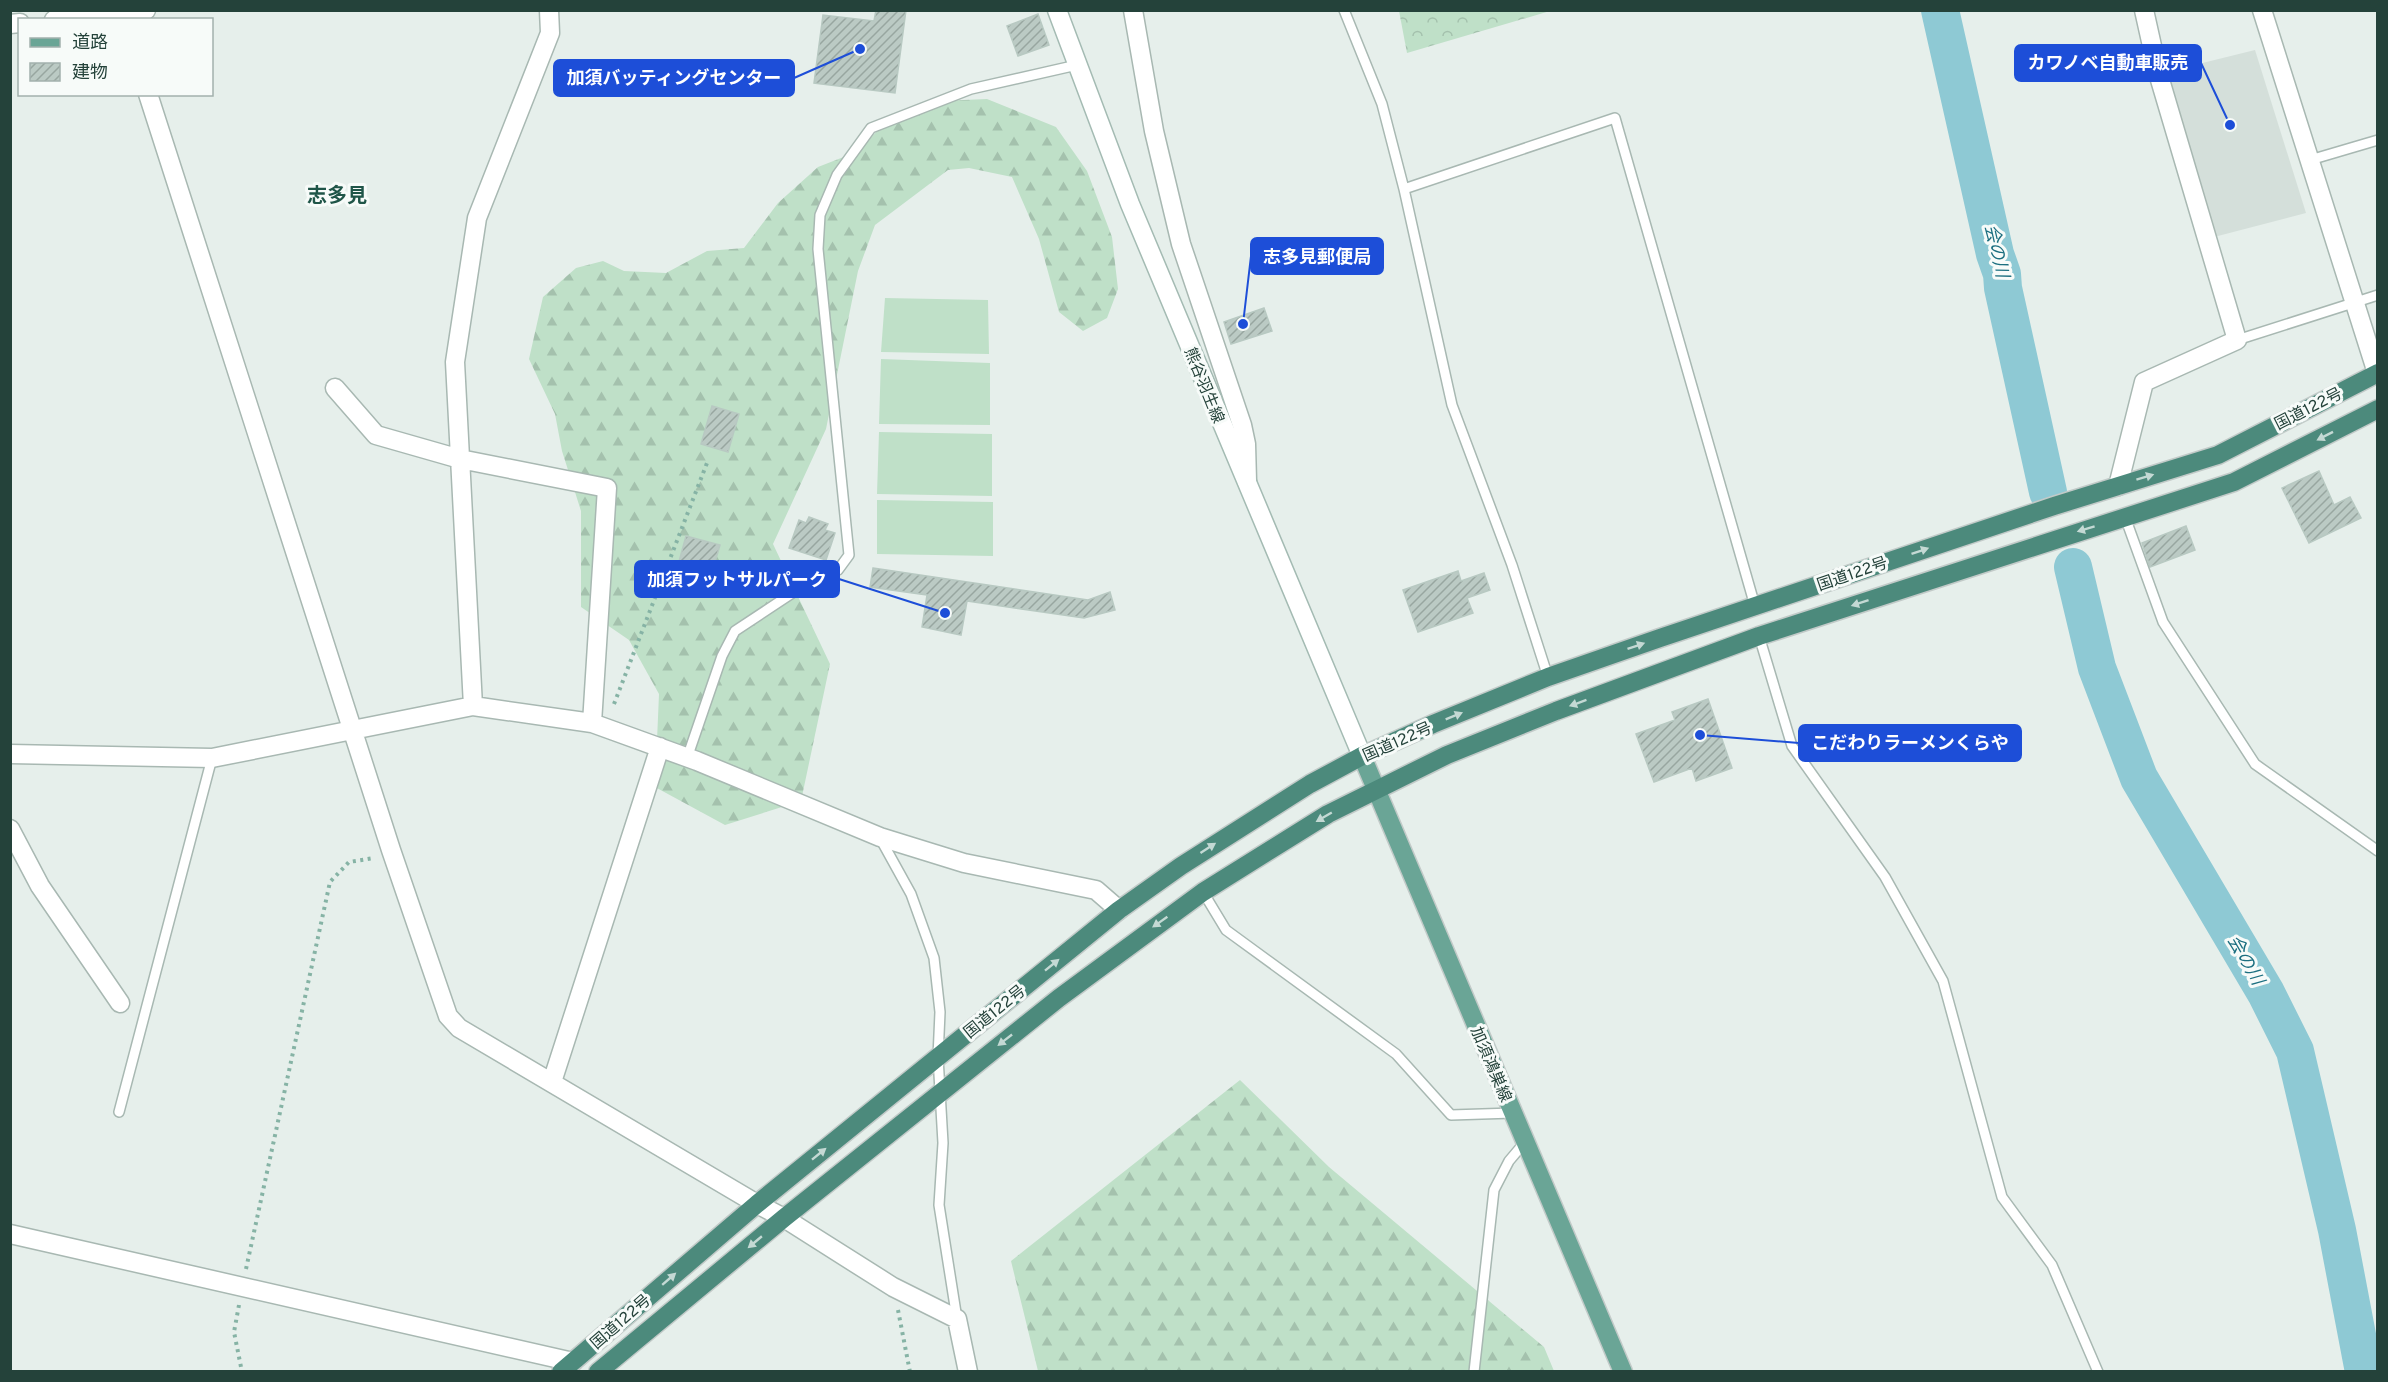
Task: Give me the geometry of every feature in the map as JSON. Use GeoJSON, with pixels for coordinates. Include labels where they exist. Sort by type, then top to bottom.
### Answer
{"type":"FeatureCollection","features":[{"type":"Feature","properties":{"kind":"highway","name":"国道122号"},"geometry":{"type":"LineString","coordinates":[[567,1367],[756,1204],[1119,910],[1249,821],[1362,756],[1548,677],[1755,606],[2218,455],[2377,374]]}},
{"type":"Feature","properties":{"kind":"highway","name":"国道122号"},"geometry":{"type":"LineString","coordinates":[[598,1371],[941,1090],[1139,937],[1203,892],[1328,814],[1458,750],[1760,636],[2234,482],[2378,409]]}},
{"type":"Feature","properties":{"kind":"main road","name":"加須鴻巣線"},"geometry":{"type":"LineString","coordinates":[[1362,756],[1623,1371]]}},
{"type":"Feature","properties":{"kind":"street"},"geometry":{"type":"LineString","coordinates":[[73,14],[123,17],[146,10]]}},
{"type":"Feature","properties":{"kind":"street"},"geometry":{"type":"LineString","coordinates":[[473,706],[455,362],[477,218],[550,33],[549,10]]}},
{"type":"Feature","properties":{"kind":"street","name":"熊谷羽生線"},"geometry":{"type":"LineString","coordinates":[[1057,10],[1130,204],[1362,756]]}},
{"type":"Feature","properties":{"kind":"street"},"geometry":{"type":"LineString","coordinates":[[1133,10],[1154,131],[1181,244],[1242,425],[1246,444],[1247,486]]}},
{"type":"Feature","properties":{"kind":"street"},"geometry":{"type":"LineString","coordinates":[[2118,486],[2144,382],[2237,340],[2158,73],[2144,10]]}},
{"type":"Feature","properties":{"kind":"street"},"geometry":{"type":"LineString","coordinates":[[2262,10],[2377,374]]}},
{"type":"Feature","properties":{"kind":"street"},"geometry":{"type":"LineString","coordinates":[[149,96],[393,855],[448,1016],[459,1028],[756,1204],[784,1218],[893,1287],[957,1319],[968,1371]]}},
{"type":"Feature","properties":{"kind":"street"},"geometry":{"type":"LineString","coordinates":[[335,387],[376,435],[460,459],[607,488],[598,725]]}},
{"type":"Feature","properties":{"kind":"street"},"geometry":{"type":"LineString","coordinates":[[10,754],[212,758],[473,706],[598,725],[660,747],[879,837],[964,863],[1096,890],[1119,910]]}},
{"type":"Feature","properties":{"kind":"street"},"geometry":{"type":"LineString","coordinates":[[552,1082],[660,747]]}},
{"type":"Feature","properties":{"kind":"street"},"geometry":{"type":"LineString","coordinates":[[10,830],[40,886],[120,1003]]}},
{"type":"Feature","properties":{"kind":"street"},"geometry":{"type":"LineString","coordinates":[[10,1234],[242,1287],[567,1367]]}},
{"type":"Feature","properties":{"kind":"lane"},"geometry":{"type":"LineString","coordinates":[[1344,10],[1382,104],[1404,189],[1452,405],[1512,565],[1548,677]]}},
{"type":"Feature","properties":{"kind":"lane"},"geometry":{"type":"LineString","coordinates":[[687,758],[722,656],[735,632],[812,580],[838,570],[849,555],[818,249],[820,215],[837,175],[871,128],[971,89],[1077,66]]}},
{"type":"Feature","properties":{"kind":"lane"},"geometry":{"type":"LineString","coordinates":[[1404,189],[1615,117],[1755,606]]}},
{"type":"Feature","properties":{"kind":"lane"},"geometry":{"type":"LineString","coordinates":[[2310,160],[2378,140]]}},
{"type":"Feature","properties":{"kind":"lane"},"geometry":{"type":"LineString","coordinates":[[2237,340],[2378,295]]}},
{"type":"Feature","properties":{"kind":"lane"},"geometry":{"type":"LineString","coordinates":[[2125,517],[2163,622],[2255,764],[2378,851]]}},
{"type":"Feature","properties":{"kind":"lane"},"geometry":{"type":"LineString","coordinates":[[1760,636],[1792,746],[1885,877],[1943,981],[2002,1197],[2052,1265],[2098,1371]]}},
{"type":"Feature","properties":{"kind":"lane"},"geometry":{"type":"LineString","coordinates":[[119,1112],[212,758]]}},
{"type":"Feature","properties":{"kind":"lane"},"geometry":{"type":"LineString","coordinates":[[879,837],[911,894],[934,958],[939,1012],[938,1057],[943,1143],[939,1205],[957,1319]]}},
{"type":"Feature","properties":{"kind":"lane"},"geometry":{"type":"LineString","coordinates":[[1203,892],[1226,930],[1396,1054],[1451,1115],[1513,1113]]}},
{"type":"Feature","properties":{"kind":"lane"},"geometry":{"type":"LineString","coordinates":[[1474,1371],[1494,1190],[1509,1161],[1525,1142]]}},
{"type":"Feature","properties":{"kind":"path"},"geometry":{"type":"LineString","coordinates":[[598,725],[707,463]]}},
{"type":"Feature","properties":{"kind":"path"},"geometry":{"type":"LineString","coordinates":[[242,1371],[234,1332],[242,1287],[330,882],[349,862],[393,855]]}},
{"type":"Feature","properties":{"kind":"path"},"geometry":{"type":"LineString","coordinates":[[893,1287],[910,1371]]}},
{"type":"Feature","properties":{"kind":"shaded area"},"geometry":{"type":"Polygon","coordinates":[[[2255,50],[2306,213],[2214,237],[2166,72],[2255,50]]]}},
{"type":"Feature","properties":{"kind":"green space"},"geometry":{"type":"Polygon","coordinates":[[[1399,10],[1550,11],[1407,53],[1399,10]]]}},
{"type":"Feature","properties":{"kind":"green space"},"geometry":{"type":"Polygon","coordinates":[[[987,99],[1056,127],[1087,171],[1112,237],[1118,289],[1107,318],[1083,331],[1059,312],[1039,239],[1012,177],[969,168],[948,170],[875,225],[858,271],[826,429],[773,544],[830,664],[801,801],[725,825],[655,787],[659,694],[629,640],[581,607],[581,511],[562,451],[555,414],[529,359],[543,297],[576,268],[603,261],[624,271],[666,273],[707,251],[744,248],[778,203],[818,167],[859,151],[886,121],[940,101],[987,99]]]}},
{"type":"Feature","properties":{"kind":"green space"},"geometry":{"type":"Polygon","coordinates":[[[885,298],[988,300],[989,354],[881,352],[885,298]]]}},
{"type":"Feature","properties":{"kind":"green space"},"geometry":{"type":"Polygon","coordinates":[[[881,359],[990,363],[990,425],[879,424],[881,359]]]}},
{"type":"Feature","properties":{"kind":"green space"},"geometry":{"type":"Polygon","coordinates":[[[879,432],[992,434],[992,496],[877,494],[879,432]]]}},
{"type":"Feature","properties":{"kind":"green space"},"geometry":{"type":"Polygon","coordinates":[[[877,500],[993,502],[993,556],[877,554],[877,500]]]}},
{"type":"Feature","properties":{"kind":"green space"},"geometry":{"type":"Polygon","coordinates":[[[1240,1080],[1329,1167],[1544,1347],[1554,1371],[1038,1371],[1011,1261],[1240,1080]]]}},
{"type":"Feature","properties":{"kind":"building"},"geometry":{"type":"Polygon","coordinates":[[[876,10],[906,10],[895,93],[814,83],[823,15],[874,21],[876,10]]]}},
{"type":"Feature","properties":{"kind":"building"},"geometry":{"type":"Polygon","coordinates":[[[1038,14],[1049,45],[1018,56],[1007,26],[1038,14]]]}},
{"type":"Feature","properties":{"kind":"building"},"geometry":{"type":"Polygon","coordinates":[[[1264,308],[1272,331],[1231,344],[1224,322],[1264,308]]]}},
{"type":"Feature","properties":{"kind":"building"},"geometry":{"type":"Polygon","coordinates":[[[712,406],[739,414],[728,452],[701,444],[712,406]]]}},
{"type":"Feature","properties":{"kind":"building"},"geometry":{"type":"Polygon","coordinates":[[[2319,471],[2334,505],[2350,497],[2361,518],[2309,543],[2282,488],[2319,471]]]}},
{"type":"Feature","properties":{"kind":"building"},"geometry":{"type":"Polygon","coordinates":[[[809,517],[828,524],[825,530],[835,533],[826,560],[789,548],[799,520],[806,523],[809,517]]]}},
{"type":"Feature","properties":{"kind":"building"},"geometry":{"type":"Polygon","coordinates":[[[2186,526],[2195,550],[2150,567],[2142,543],[2186,526]]]}},
{"type":"Feature","properties":{"kind":"building"},"geometry":{"type":"Polygon","coordinates":[[[686,536],[720,545],[707,589],[674,580],[686,536]]]}},
{"type":"Feature","properties":{"kind":"building"},"geometry":{"type":"Polygon","coordinates":[[[873,568],[1088,600],[1110,592],[1115,610],[1084,618],[967,601],[961,635],[922,627],[927,595],[870,587],[873,568]]]}},
{"type":"Feature","properties":{"kind":"building"},"geometry":{"type":"Polygon","coordinates":[[[1458,571],[1461,581],[1484,573],[1490,590],[1467,598],[1473,613],[1418,632],[1403,590],[1458,571]]]}},
{"type":"Feature","properties":{"kind":"building"},"geometry":{"type":"Polygon","coordinates":[[[1708,699],[1732,768],[1696,781],[1692,768],[1654,782],[1636,734],[1675,720],[1672,712],[1708,699]]]}},
{"type":"Feature","properties":{"kind":"waterway","name":"会の川"},"geometry":{"type":"LineString","coordinates":[[1940,10],[1995,254],[2002,274],[2003,288],[2048,492]]}},
{"type":"Feature","properties":{"kind":"waterway","name":"会の川"},"geometry":{"type":"LineString","coordinates":[[2073,567],[2097,668],[2139,778],[2266,993],[2295,1051],[2337,1230],[2364,1372]]}},
{"type":"Feature","properties":{"kind":"place","name":"加須バッティングセンター"},"geometry":{"type":"Point","coordinates":[860,49]}},
{"type":"Feature","properties":{"kind":"place","name":"カワノベ自動車販売"},"geometry":{"type":"Point","coordinates":[2230,125]}},
{"type":"Feature","properties":{"kind":"place","name":"志多見郵便局"},"geometry":{"type":"Point","coordinates":[1243,324]}},
{"type":"Feature","properties":{"kind":"place","name":"加須フットサルパーク"},"geometry":{"type":"Point","coordinates":[945,613]}},
{"type":"Feature","properties":{"kind":"place","name":"こだわりラーメンくらや"},"geometry":{"type":"Point","coordinates":[1700,735]}},
{"type":"Feature","properties":{"kind":"district","name":"志多見"},"geometry":{"type":"Point","coordinates":[337,195]}}]}
